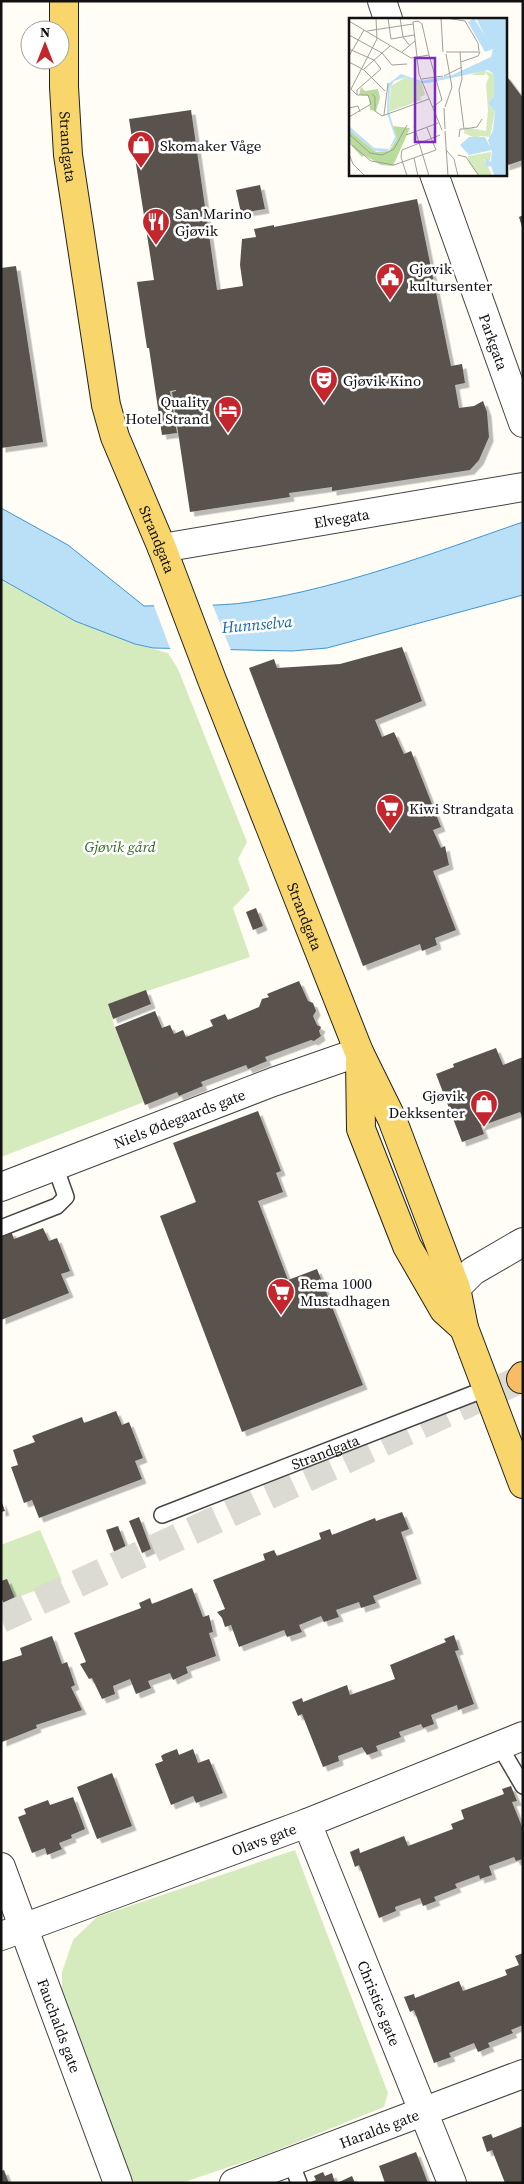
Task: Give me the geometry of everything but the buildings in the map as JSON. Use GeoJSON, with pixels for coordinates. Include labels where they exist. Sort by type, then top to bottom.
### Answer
{"type":"FeatureCollection","features":[{"type":"Feature","properties":{"kind":"main road","name":"Strandgata"},"geometry":{"type":"LineString","coordinates":[[64,1],[64,87],[68,155],[106,405],[115,436],[174,577],[212,680],[360,1052],[392,1119],[456,1288],[464,1328],[523,1484]]}},
{"type":"Feature","properties":{"kind":"main road","name":"Strandgata"},"geometry":{"type":"LineString","coordinates":[[360,1052],[362,1129],[407,1246],[444,1310],[464,1328]]}},
{"type":"Feature","properties":{"kind":"street"},"geometry":{"type":"LineString","coordinates":[[382,1],[388,18]]}},
{"type":"Feature","properties":{"kind":"street","name":"Parkgata"},"geometry":{"type":"LineString","coordinates":[[434,175],[523,423]]}},
{"type":"Feature","properties":{"kind":"street","name":"Elvegata"},"geometry":{"type":"LineString","coordinates":[[162,548],[523,487]]}},
{"type":"Feature","properties":{"kind":"street","name":"Niels Ødegaards gate"},"geometry":{"type":"LineString","coordinates":[[1,1187],[282,1078],[360,1052]]}},
{"type":"Feature","properties":{"kind":"street"},"geometry":{"type":"LineString","coordinates":[[456,1288],[473,1271],[523,1242]]}},
{"type":"Feature","properties":{"kind":"street","name":"Olavs gate"},"geometry":{"type":"LineString","coordinates":[[12,1932],[307,1823],[511,1741]]}},
{"type":"Feature","properties":{"kind":"street","name":"Christies gate"},"geometry":{"type":"LineString","coordinates":[[307,1823],[452,2183]]}},
{"type":"Feature","properties":{"kind":"street","name":"Fauchalds gate"},"geometry":{"type":"LineString","coordinates":[[1,1868],[12,1932],[118,2183]]}},
{"type":"Feature","properties":{"kind":"street","name":"Haralds gate"},"geometry":{"type":"LineString","coordinates":[[234,2183],[295,2172],[424,2112],[523,2074]]}},
{"type":"Feature","properties":{"kind":"lane"},"geometry":{"type":"LineString","coordinates":[[1,1228],[57,1206],[66,1197],[55,1166]]}},
{"type":"Feature","properties":{"kind":"lane","name":"Strandgata"},"geometry":{"type":"LineString","coordinates":[[162,1515],[488,1388]]}},
{"type":"Feature","properties":{"kind":"lane"},"geometry":{"type":"LineString","coordinates":[[511,1741],[523,1786]]}},
{"type":"Feature","properties":{"kind":"green space","name":"Gjøvik gård"},"geometry":{"type":"Polygon","coordinates":[[[1,579],[75,621],[135,644],[168,653],[178,669],[247,842],[238,859],[250,890],[233,908],[250,957],[108,1004],[115,1028],[144,1102],[1,1157],[1,579]]]}},
{"type":"Feature","properties":{"kind":"green space"},"geometry":{"type":"Polygon","coordinates":[[[40,1530],[62,1581],[7,1601],[1,1589],[1,1545],[40,1530]]]}},
{"type":"Feature","properties":{"kind":"green space"},"geometry":{"type":"Polygon","coordinates":[[[295,1850],[388,2093],[384,2107],[265,2155],[181,2183],[139,2183],[129,2180],[62,2002],[62,1972],[73,1940],[97,1917],[295,1850]]]}},
{"type":"Feature","properties":{"kind":"water","name":"Hunnselva"},"geometry":{"type":"Polygon","coordinates":[[[1,508],[68,545],[144,606],[225,605],[285,596],[388,568],[523,522],[523,595],[327,648],[292,651],[153,648],[135,644],[75,621],[1,579],[1,508]]]}},
{"type":"Feature","properties":{"kind":"pier"},"geometry":{"type":"Polygon","coordinates":[[[211,601],[232,653],[171,651],[153,603],[211,601]]]}},
{"type":"Feature","properties":{"kind":"tunnel"},"geometry":{"type":"LineString","coordinates":[[1,1619],[521,1379]]}},
{"type":"Feature","properties":{"kind":"place","name":"Skomaker Våge"},"geometry":{"type":"Point","coordinates":[141,169]}},
{"type":"Feature","properties":{"kind":"place","name":"San Marino Gjøvik"},"geometry":{"type":"Point","coordinates":[156,246]}},
{"type":"Feature","properties":{"kind":"place","name":"Gjøvik kultursenter"},"geometry":{"type":"Point","coordinates":[390,301]}},
{"type":"Feature","properties":{"kind":"place","name":"Gjøvik Kino"},"geometry":{"type":"Point","coordinates":[324,404]}},
{"type":"Feature","properties":{"kind":"place","name":"Quality Hotel Strand"},"geometry":{"type":"Point","coordinates":[228,434]}},
{"type":"Feature","properties":{"kind":"place","name":"Kiwi Strandgata"},"geometry":{"type":"Point","coordinates":[390,832]}},
{"type":"Feature","properties":{"kind":"place","name":"Gjøvik Dekksenter"},"geometry":{"type":"Point","coordinates":[484,1128]}},
{"type":"Feature","properties":{"kind":"place","name":"Rema 1000 Mustadhagen"},"geometry":{"type":"Point","coordinates":[281,1316]}}]}
